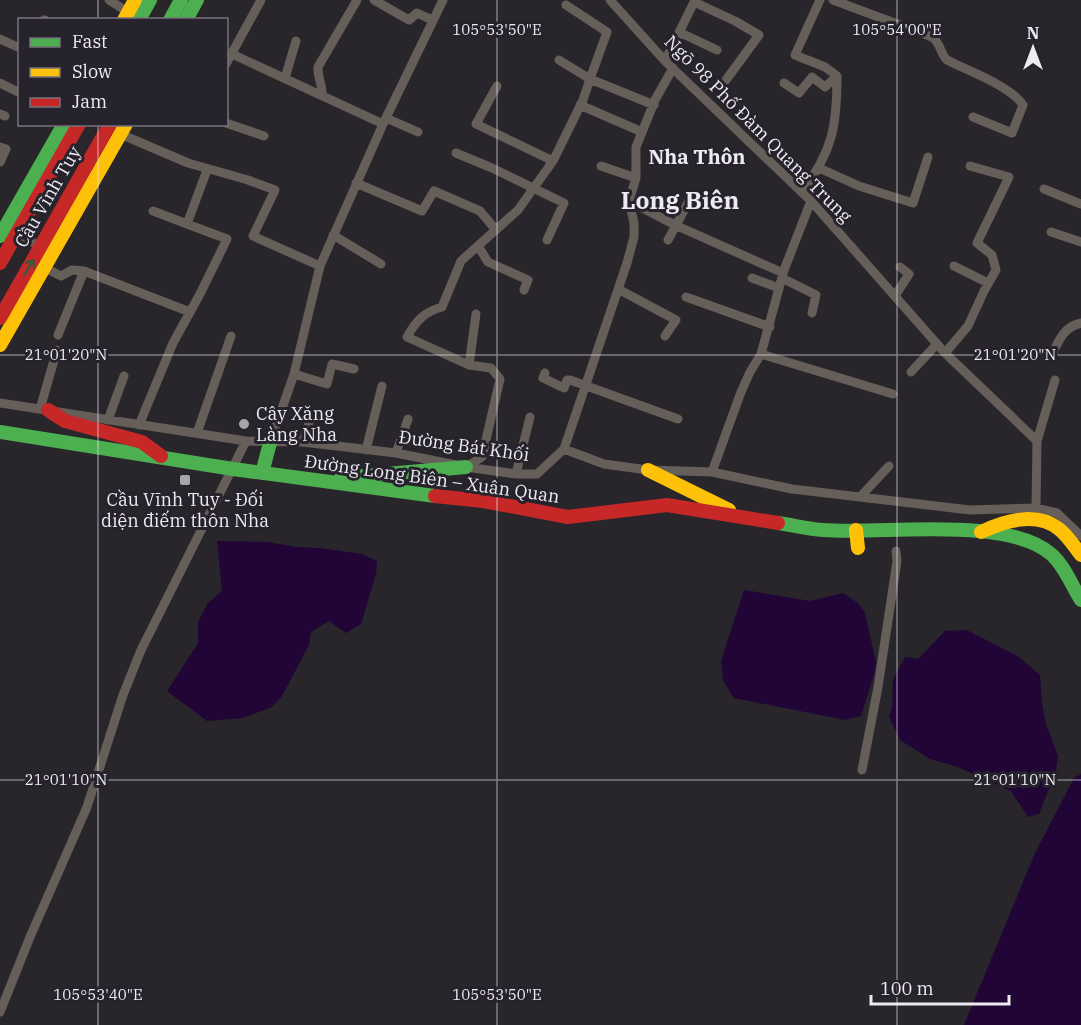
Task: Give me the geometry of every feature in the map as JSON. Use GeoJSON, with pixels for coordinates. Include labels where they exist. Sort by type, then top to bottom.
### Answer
{"type":"FeatureCollection","features":[{"type":"Feature","properties":{"kind":"main road"},"geometry":{"type":"LineString","coordinates":[[125,9],[135,0]]}},
{"type":"Feature","properties":{"kind":"main road"},"geometry":{"type":"LineString","coordinates":[[140,18],[150,0]]}},
{"type":"Feature","properties":{"kind":"main road"},"geometry":{"type":"LineString","coordinates":[[171,18],[181,0]]}},
{"type":"Feature","properties":{"kind":"main road"},"geometry":{"type":"LineString","coordinates":[[187,18],[197,0]]}},
{"type":"Feature","properties":{"kind":"main road"},"geometry":{"type":"LineString","coordinates":[[0,236],[63,126]]}},
{"type":"Feature","properties":{"kind":"main road","name":"Cầu Vĩnh Tuy"},"geometry":{"type":"LineString","coordinates":[[0,263],[78,126]]}},
{"type":"Feature","properties":{"kind":"main road","name":"Cầu Vĩnh Tuy"},"geometry":{"type":"LineString","coordinates":[[0,318],[109,126]]}},
{"type":"Feature","properties":{"kind":"main road"},"geometry":{"type":"LineString","coordinates":[[0,345],[125,130]]}},
{"type":"Feature","properties":{"kind":"main road"},"geometry":{"type":"LineString","coordinates":[[44,410],[65,421],[142,442],[164,458]]}},
{"type":"Feature","properties":{"kind":"main road","name":"Đường Long Biên – Xuân Quan"},"geometry":{"type":"LineString","coordinates":[[0,432],[233,469],[406,493],[483,501],[568,517],[667,505],[824,530],[981,532],[1027,540],[1043,547],[1056,559],[1081,600]]}},
{"type":"Feature","properties":{"kind":"main road"},"geometry":{"type":"LineString","coordinates":[[262,473],[270,443]]}},
{"type":"Feature","properties":{"kind":"main road"},"geometry":{"type":"LineString","coordinates":[[313,480],[466,467]]}},
{"type":"Feature","properties":{"kind":"main road"},"geometry":{"type":"LineString","coordinates":[[648,470],[698,493],[737,515]]}},
{"type":"Feature","properties":{"kind":"main road"},"geometry":{"type":"LineString","coordinates":[[981,532],[1010,520],[1040,520],[1058,529],[1081,555]]}},
{"type":"Feature","properties":{"kind":"main road"},"geometry":{"type":"LineString","coordinates":[[856,530],[858,548]]}},
{"type":"Feature","properties":{"kind":"street"},"geometry":{"type":"LineString","coordinates":[[109,0],[125,9]]}},
{"type":"Feature","properties":{"kind":"street"},"geometry":{"type":"LineString","coordinates":[[192,18],[202,0]]}},
{"type":"Feature","properties":{"kind":"street"},"geometry":{"type":"LineString","coordinates":[[228,61],[261,0]]}},
{"type":"Feature","properties":{"kind":"street"},"geometry":{"type":"LineString","coordinates":[[322,95],[323,90],[317,75],[318,67],[357,0]]}},
{"type":"Feature","properties":{"kind":"street"},"geometry":{"type":"LineString","coordinates":[[374,0],[409,20],[417,14],[432,20]]}},
{"type":"Feature","properties":{"kind":"street"},"geometry":{"type":"LineString","coordinates":[[270,443],[294,374],[320,266],[356,183],[443,0]]}},
{"type":"Feature","properties":{"kind":"street","name":"Ngõ 98 Phố Đàm Quang Trung"},"geometry":{"type":"LineString","coordinates":[[610,0],[665,61],[812,201],[945,353],[1037,441]]}},
{"type":"Feature","properties":{"kind":"street"},"geometry":{"type":"LineString","coordinates":[[820,0],[795,55],[825,67],[837,76]]}},
{"type":"Feature","properties":{"kind":"street"},"geometry":{"type":"LineString","coordinates":[[833,0],[933,37],[947,60],[1009,91],[1023,105],[1012,133],[973,117]]}},
{"type":"Feature","properties":{"kind":"street"},"geometry":{"type":"LineString","coordinates":[[665,61],[695,1],[759,35],[726,80]]}},
{"type":"Feature","properties":{"kind":"street"},"geometry":{"type":"LineString","coordinates":[[466,467],[482,457],[500,379],[491,368],[469,365],[407,337],[416,321],[432,310],[442,307],[461,261],[518,210],[553,161],[580,105],[607,32],[566,5]]}},
{"type":"Feature","properties":{"kind":"street"},"geometry":{"type":"LineString","coordinates":[[679,32],[717,50]]}},
{"type":"Feature","properties":{"kind":"street"},"geometry":{"type":"LineString","coordinates":[[0,39],[18,47]]}},
{"type":"Feature","properties":{"kind":"street"},"geometry":{"type":"LineString","coordinates":[[285,78],[296,41]]}},
{"type":"Feature","properties":{"kind":"street"},"geometry":{"type":"LineString","coordinates":[[232,54],[322,95],[418,132]]}},
{"type":"Feature","properties":{"kind":"street"},"geometry":{"type":"LineString","coordinates":[[560,60],[590,79],[654,105]]}},
{"type":"Feature","properties":{"kind":"street"},"geometry":{"type":"LineString","coordinates":[[673,68],[636,147],[636,178],[629,201],[634,223],[634,237],[564,450],[593,461],[648,470],[712,472],[792,489],[970,510],[1036,508],[1057,513],[1081,536]]}},
{"type":"Feature","properties":{"kind":"street"},"geometry":{"type":"LineString","coordinates":[[784,83],[799,93],[812,77],[825,87],[837,76]]}},
{"type":"Feature","properties":{"kind":"street"},"geometry":{"type":"LineString","coordinates":[[802,191],[819,168],[834,130],[837,76]]}},
{"type":"Feature","properties":{"kind":"street"},"geometry":{"type":"LineString","coordinates":[[0,84],[18,92]]}},
{"type":"Feature","properties":{"kind":"street"},"geometry":{"type":"LineString","coordinates":[[497,86],[476,124],[553,161]]}},
{"type":"Feature","properties":{"kind":"street"},"geometry":{"type":"LineString","coordinates":[[580,105],[642,132]]}},
{"type":"Feature","properties":{"kind":"street"},"geometry":{"type":"LineString","coordinates":[[228,124],[264,136]]}},
{"type":"Feature","properties":{"kind":"street"},"geometry":{"type":"LineString","coordinates":[[0,221],[55,126]]}},
{"type":"Feature","properties":{"kind":"street"},"geometry":{"type":"LineString","coordinates":[[0,355],[125,130],[207,170],[248,180],[275,190],[254,236],[320,266]]}},
{"type":"Feature","properties":{"kind":"street"},"geometry":{"type":"LineString","coordinates":[[0,147],[6,149],[0,162]]}},
{"type":"Feature","properties":{"kind":"street"},"geometry":{"type":"LineString","coordinates":[[456,153],[564,203],[547,240]]}},
{"type":"Feature","properties":{"kind":"street"},"geometry":{"type":"LineString","coordinates":[[819,168],[859,186],[912,203],[928,157]]}},
{"type":"Feature","properties":{"kind":"street"},"geometry":{"type":"LineString","coordinates":[[601,165],[636,178]]}},
{"type":"Feature","properties":{"kind":"street"},"geometry":{"type":"LineString","coordinates":[[945,353],[968,326],[996,270],[992,255],[977,243],[1009,177],[970,166]]}},
{"type":"Feature","properties":{"kind":"street"},"geometry":{"type":"LineString","coordinates":[[187,224],[207,170]]}},
{"type":"Feature","properties":{"kind":"street"},"geometry":{"type":"LineString","coordinates":[[356,183],[423,211],[434,191],[480,212],[496,230]]}},
{"type":"Feature","properties":{"kind":"street"},"geometry":{"type":"LineString","coordinates":[[1044,189],[1081,204]]}},
{"type":"Feature","properties":{"kind":"street"},"geometry":{"type":"LineString","coordinates":[[668,240],[690,199]]}},
{"type":"Feature","properties":{"kind":"street"},"geometry":{"type":"LineString","coordinates":[[629,201],[781,280],[816,295],[812,313]]}},
{"type":"Feature","properties":{"kind":"street"},"geometry":{"type":"LineString","coordinates":[[712,472],[741,392],[761,354],[781,280],[812,201]]}},
{"type":"Feature","properties":{"kind":"street"},"geometry":{"type":"LineString","coordinates":[[139,425],[173,343],[227,238],[153,211]]}},
{"type":"Feature","properties":{"kind":"street"},"geometry":{"type":"LineString","coordinates":[[0,226],[56,252]]}},
{"type":"Feature","properties":{"kind":"street"},"geometry":{"type":"LineString","coordinates":[[1051,232],[1081,242]]}},
{"type":"Feature","properties":{"kind":"street"},"geometry":{"type":"LineString","coordinates":[[333,235],[381,264]]}},
{"type":"Feature","properties":{"kind":"street"},"geometry":{"type":"LineString","coordinates":[[478,246],[488,262],[528,280],[524,290]]}},
{"type":"Feature","properties":{"kind":"street"},"geometry":{"type":"LineString","coordinates":[[954,266],[988,283]]}},
{"type":"Feature","properties":{"kind":"street"},"geometry":{"type":"LineString","coordinates":[[895,296],[909,274],[900,267]]}},
{"type":"Feature","properties":{"kind":"street"},"geometry":{"type":"LineString","coordinates":[[47,269],[61,276],[72,270],[84,271],[190,312]]}},
{"type":"Feature","properties":{"kind":"street"},"geometry":{"type":"LineString","coordinates":[[58,335],[84,271]]}},
{"type":"Feature","properties":{"kind":"street"},"geometry":{"type":"LineString","coordinates":[[752,278],[781,280]]}},
{"type":"Feature","properties":{"kind":"street"},"geometry":{"type":"LineString","coordinates":[[618,289],[676,320],[664,336]]}},
{"type":"Feature","properties":{"kind":"street"},"geometry":{"type":"LineString","coordinates":[[686,297],[770,327]]}},
{"type":"Feature","properties":{"kind":"street"},"geometry":{"type":"LineString","coordinates":[[469,365],[476,314]]}},
{"type":"Feature","properties":{"kind":"street"},"geometry":{"type":"LineString","coordinates":[[1051,357],[1063,333],[1081,323]]}},
{"type":"Feature","properties":{"kind":"street"},"geometry":{"type":"LineString","coordinates":[[197,433],[231,336]]}},
{"type":"Feature","properties":{"kind":"street"},"geometry":{"type":"LineString","coordinates":[[911,372],[937,344]]}},
{"type":"Feature","properties":{"kind":"street"},"geometry":{"type":"LineString","coordinates":[[44,410],[57,350]]}},
{"type":"Feature","properties":{"kind":"street"},"geometry":{"type":"LineString","coordinates":[[761,354],[893,394]]}},
{"type":"Feature","properties":{"kind":"street"},"geometry":{"type":"LineString","coordinates":[[294,374],[327,384],[332,364],[354,369]]}},
{"type":"Feature","properties":{"kind":"street"},"geometry":{"type":"LineString","coordinates":[[545,373],[543,378],[564,388],[568,379],[678,419]]}},
{"type":"Feature","properties":{"kind":"street"},"geometry":{"type":"LineString","coordinates":[[108,420],[124,376]]}},
{"type":"Feature","properties":{"kind":"street"},"geometry":{"type":"LineString","coordinates":[[1036,508],[1037,441],[1055,380]]}},
{"type":"Feature","properties":{"kind":"street"},"geometry":{"type":"LineString","coordinates":[[366,450],[382,386]]}},
{"type":"Feature","properties":{"kind":"street","name":"Đường Bát Khối"},"geometry":{"type":"LineString","coordinates":[[0,403],[246,441],[303,442],[396,453],[516,474],[537,474],[564,450]]}},
{"type":"Feature","properties":{"kind":"street"},"geometry":{"type":"LineString","coordinates":[[516,474],[530,417]]}},
{"type":"Feature","properties":{"kind":"street"},"geometry":{"type":"LineString","coordinates":[[396,453],[408,418]]}},
{"type":"Feature","properties":{"kind":"street"},"geometry":{"type":"LineString","coordinates":[[303,442],[310,420]]}},
{"type":"Feature","properties":{"kind":"street"},"geometry":{"type":"LineString","coordinates":[[0,1012],[87,807],[123,696],[141,650],[246,441]]}},
{"type":"Feature","properties":{"kind":"street"},"geometry":{"type":"LineString","coordinates":[[860,497],[889,466]]}},
{"type":"Feature","properties":{"kind":"street"},"geometry":{"type":"LineString","coordinates":[[862,770],[881,666],[896,551]]}},
{"type":"Feature","properties":{"kind":"shaded area"},"geometry":{"type":"Polygon","coordinates":[[[217,541],[268,542],[320,548],[362,554],[377,561],[376,574],[361,624],[346,633],[329,621],[311,632],[309,645],[282,696],[272,707],[243,718],[207,721],[167,691],[198,643],[198,622],[208,603],[222,591],[217,541]]]}},
{"type":"Feature","properties":{"kind":"shaded area"},"geometry":{"type":"Polygon","coordinates":[[[744,590],[810,601],[843,593],[858,603],[865,613],[876,662],[861,716],[845,720],[734,698],[723,681],[721,661],[744,590]]]}},
{"type":"Feature","properties":{"kind":"shaded area"},"geometry":{"type":"Polygon","coordinates":[[[967,630],[1019,657],[1040,675],[1046,724],[1058,756],[1056,771],[1039,814],[1028,817],[1011,791],[958,767],[930,759],[900,740],[889,717],[892,708],[893,680],[905,657],[918,659],[945,631],[967,630]]]}},
{"type":"Feature","properties":{"kind":"shaded area"},"geometry":{"type":"Polygon","coordinates":[[[1081,774],[1081,1025],[964,1025],[1035,853],[1074,778],[1081,774]]]}},
{"type":"Feature","properties":{"kind":"traffic: fast"},"geometry":{"type":"LineString","coordinates":[[140,18],[150,0]]}},
{"type":"Feature","properties":{"kind":"traffic: fast"},"geometry":{"type":"LineString","coordinates":[[171,18],[181,0]]}},
{"type":"Feature","properties":{"kind":"traffic: fast"},"geometry":{"type":"LineString","coordinates":[[187,18],[197,0]]}},
{"type":"Feature","properties":{"kind":"traffic: fast"},"geometry":{"type":"LineString","coordinates":[[0,236],[63,126]]}},
{"type":"Feature","properties":{"kind":"traffic: fast"},"geometry":{"type":"LineString","coordinates":[[0,432],[233,469],[435,496]]}},
{"type":"Feature","properties":{"kind":"traffic: fast"},"geometry":{"type":"LineString","coordinates":[[262,473],[270,443]]}},
{"type":"Feature","properties":{"kind":"traffic: fast"},"geometry":{"type":"LineString","coordinates":[[341,478],[466,467]]}},
{"type":"Feature","properties":{"kind":"traffic: fast"},"geometry":{"type":"LineString","coordinates":[[778,523],[823,530],[942,529],[1004,534],[1030,542],[1051,554],[1064,570],[1081,600]]}},
{"type":"Feature","properties":{"kind":"traffic: slow"},"geometry":{"type":"LineString","coordinates":[[125,18],[135,0]]}},
{"type":"Feature","properties":{"kind":"traffic: slow"},"geometry":{"type":"LineString","coordinates":[[0,345],[125,126]]}},
{"type":"Feature","properties":{"kind":"traffic: slow"},"geometry":{"type":"LineString","coordinates":[[648,470],[729,510]]}},
{"type":"Feature","properties":{"kind":"traffic: slow"},"geometry":{"type":"LineString","coordinates":[[981,532],[1010,521],[1040,520],[1059,529],[1081,555]]}},
{"type":"Feature","properties":{"kind":"traffic: slow"},"geometry":{"type":"LineString","coordinates":[[856,530],[858,548]]}},
{"type":"Feature","properties":{"kind":"traffic: jam"},"geometry":{"type":"LineString","coordinates":[[0,263],[78,126]]}},
{"type":"Feature","properties":{"kind":"traffic: jam"},"geometry":{"type":"LineString","coordinates":[[0,318],[109,126]]}},
{"type":"Feature","properties":{"kind":"traffic: jam"},"geometry":{"type":"LineString","coordinates":[[48,410],[65,421],[142,442],[161,456]]}},
{"type":"Feature","properties":{"kind":"traffic: jam"},"geometry":{"type":"LineString","coordinates":[[435,496],[483,501],[568,517],[667,505],[778,523]]}},
{"type":"Feature","properties":{"kind":"place","name":"Cây Xăng Làng Nha"},"geometry":{"type":"Point","coordinates":[244,424]}},
{"type":"Feature","properties":{"kind":"place","name":"Cầu Vĩnh Tuy - Đối diện điếm thôn Nha"},"geometry":{"type":"Point","coordinates":[185,480]}},
{"type":"Feature","properties":{"kind":"district","name":"Nha Thôn"},"geometry":{"type":"Point","coordinates":[697,157]}},
{"type":"Feature","properties":{"kind":"district","name":"Long Biên"},"geometry":{"type":"Point","coordinates":[680,201]}}]}
